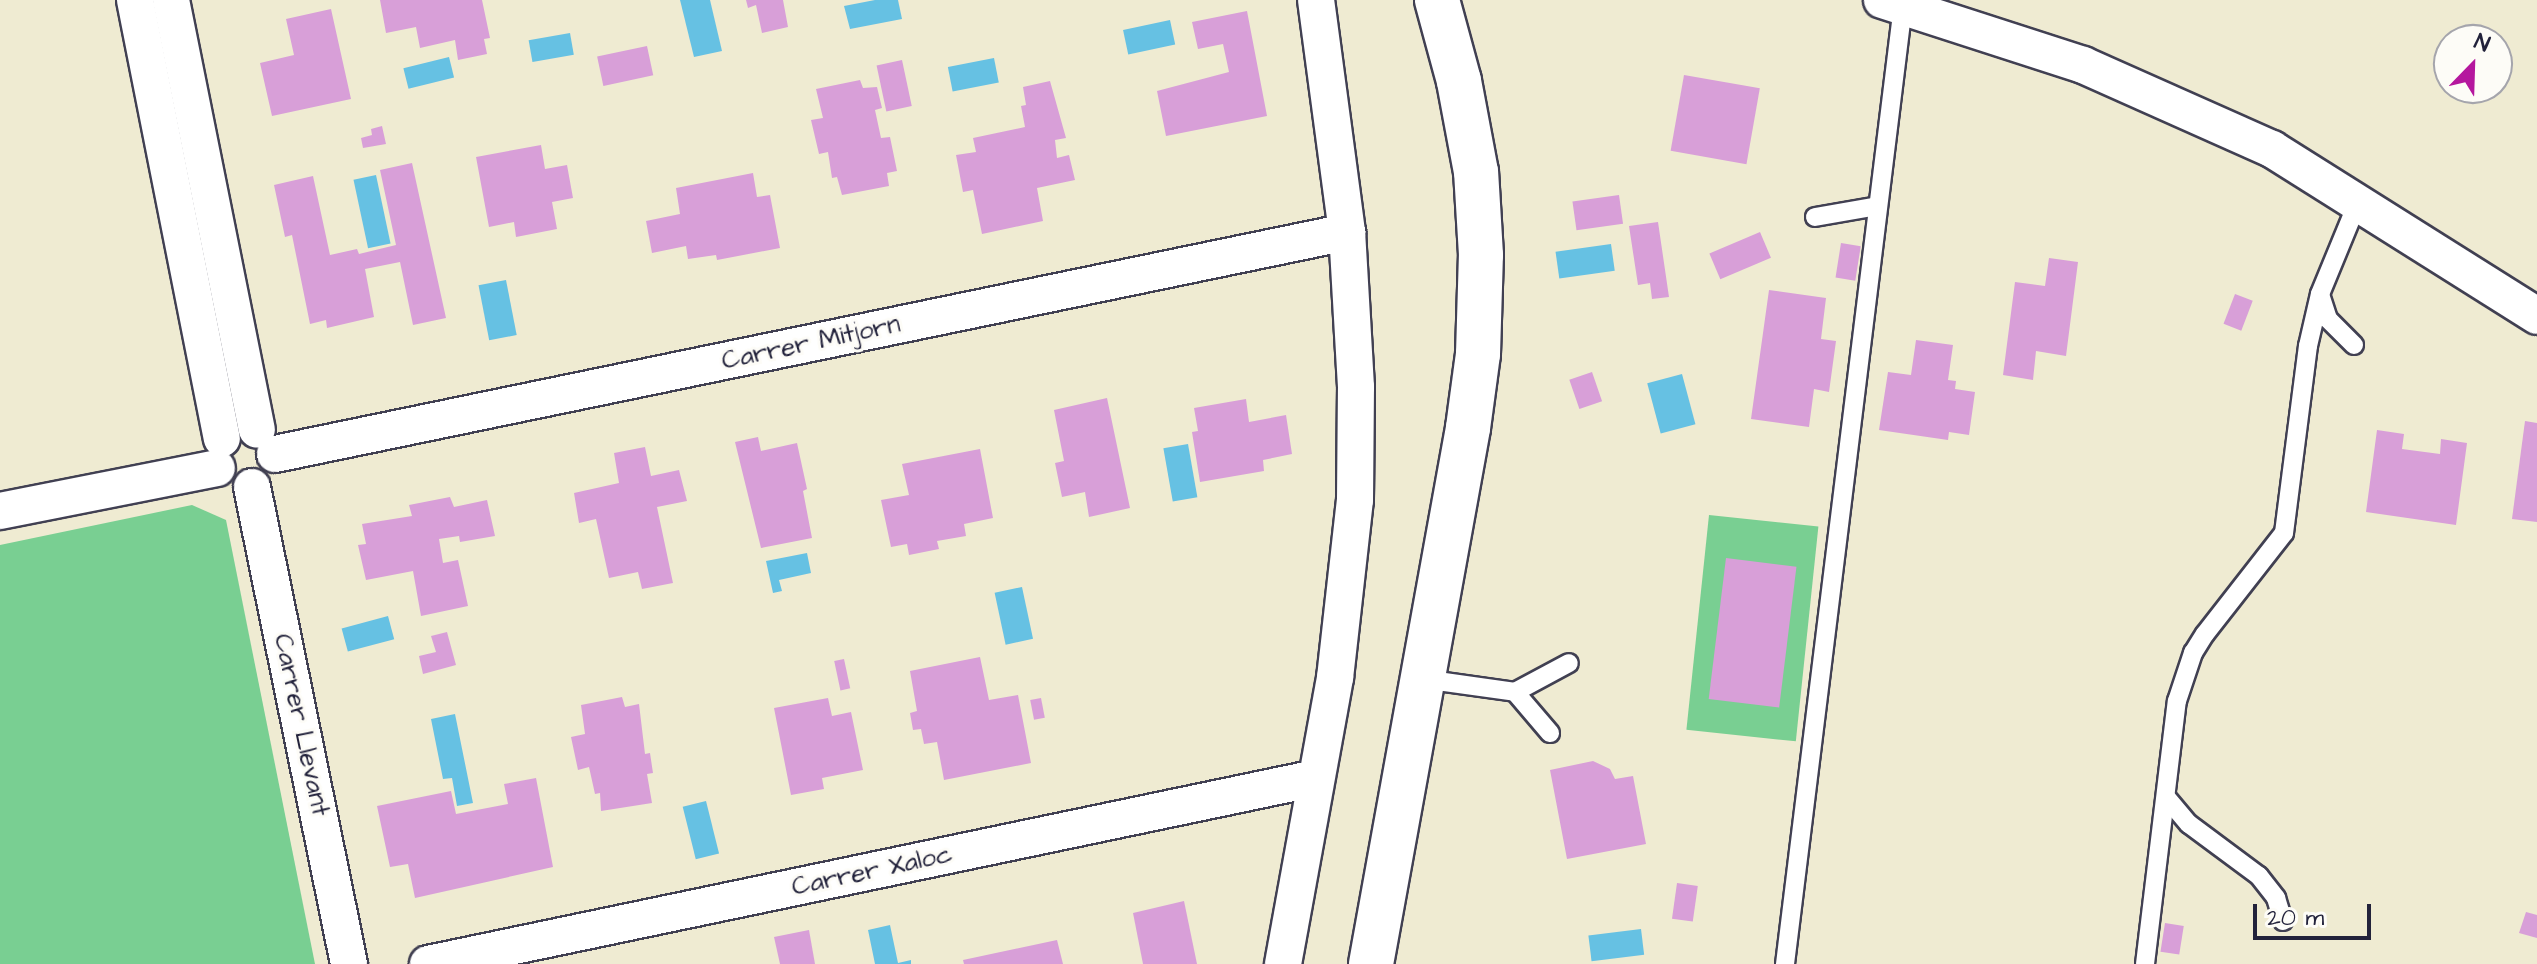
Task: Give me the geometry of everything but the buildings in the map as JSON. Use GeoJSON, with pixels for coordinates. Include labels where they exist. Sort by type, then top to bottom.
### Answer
{"type":"FeatureCollection","features":[{"type":"Feature","properties":{"kind":"street"},"geometry":{"type":"LineString","coordinates":[[135,0],[220,453],[227,481],[252,487],[272,471],[171,0]]}},
{"type":"Feature","properties":{"kind":"street"},"geometry":{"type":"LineString","coordinates":[[1283,964],[1335,678],[1355,500],[1356,387],[1347,232],[1316,0]]}},
{"type":"Feature","properties":{"kind":"street"},"geometry":{"type":"LineString","coordinates":[[1371,964],[1468,428],[1481,300],[1476,172],[1459,81],[1437,0]]}},
{"type":"Feature","properties":{"kind":"street"},"geometry":{"type":"LineString","coordinates":[[1892,3],[2109,76],[2272,149],[2537,316]]}},
{"type":"Feature","properties":{"kind":"street","name":"Carrer Mitjorn"},"geometry":{"type":"LineString","coordinates":[[266,442],[1347,232]]}},
{"type":"Feature","properties":{"kind":"street"},"geometry":{"type":"LineString","coordinates":[[0,511],[220,453],[238,429],[266,442]]}},
{"type":"Feature","properties":{"kind":"street","name":"Carrer Llevant"},"geometry":{"type":"LineString","coordinates":[[252,487],[349,964]]}},
{"type":"Feature","properties":{"kind":"street","name":"Carrer Xaloc"},"geometry":{"type":"LineString","coordinates":[[428,964],[1316,778]]}},
{"type":"Feature","properties":{"kind":"lane"},"geometry":{"type":"LineString","coordinates":[[1785,964],[1878,206],[1892,3]]}},
{"type":"Feature","properties":{"kind":"lane"},"geometry":{"type":"LineString","coordinates":[[2145,964],[2177,701],[2193,653],[2284,533],[2308,346],[2320,294],[2358,202]]}},
{"type":"Feature","properties":{"kind":"lane"},"geometry":{"type":"LineString","coordinates":[[1815,217],[1878,206]]}},
{"type":"Feature","properties":{"kind":"lane"},"geometry":{"type":"LineString","coordinates":[[2320,294],[2328,319],[2354,345]]}},
{"type":"Feature","properties":{"kind":"lane"},"geometry":{"type":"LineString","coordinates":[[1423,679],[1515,692],[1569,663]]}},
{"type":"Feature","properties":{"kind":"lane"},"geometry":{"type":"LineString","coordinates":[[1515,692],[1550,733]]}},
{"type":"Feature","properties":{"kind":"lane"},"geometry":{"type":"LineString","coordinates":[[2166,797],[2189,824],[2259,876],[2276,898],[2283,921]]}},
{"type":"Feature","properties":{"kind":"green space"},"geometry":{"type":"Polygon","coordinates":[[[192,505],[226,520],[315,964],[0,964],[0,545],[192,505]]]}},
{"type":"Feature","properties":{"kind":"green space"},"geometry":{"type":"Polygon","coordinates":[[[1709,515],[1818,526],[1796,741],[1686,730],[1709,515]]]}},
{"type":"Feature","properties":{"kind":"water"},"geometry":{"type":"Polygon","coordinates":[[[680,0],[710,0],[722,51],[694,57],[680,0]]]}},
{"type":"Feature","properties":{"kind":"water"},"geometry":{"type":"Polygon","coordinates":[[[875,0],[898,0],[902,19],[850,29],[844,6],[875,0]]]}},
{"type":"Feature","properties":{"kind":"water"},"geometry":{"type":"Polygon","coordinates":[[[1170,20],[1175,44],[1128,54],[1123,30],[1170,20]]]}},
{"type":"Feature","properties":{"kind":"water"},"geometry":{"type":"Polygon","coordinates":[[[570,33],[574,55],[532,62],[529,40],[570,33]]]}},
{"type":"Feature","properties":{"kind":"water"},"geometry":{"type":"Polygon","coordinates":[[[449,57],[454,77],[408,89],[403,68],[449,57]]]}},
{"type":"Feature","properties":{"kind":"water"},"geometry":{"type":"Polygon","coordinates":[[[994,58],[999,83],[953,92],[948,67],[994,58]]]}},
{"type":"Feature","properties":{"kind":"water"},"geometry":{"type":"Polygon","coordinates":[[[376,175],[391,243],[368,248],[354,180],[376,175]]]}},
{"type":"Feature","properties":{"kind":"water"},"geometry":{"type":"Polygon","coordinates":[[[1611,244],[1615,271],[1559,279],[1556,252],[1611,244]]]}},
{"type":"Feature","properties":{"kind":"water"},"geometry":{"type":"Polygon","coordinates":[[[506,280],[517,335],[489,340],[479,285],[506,280]]]}},
{"type":"Feature","properties":{"kind":"water"},"geometry":{"type":"Polygon","coordinates":[[[1682,374],[1695,424],[1661,434],[1647,383],[1682,374]]]}},
{"type":"Feature","properties":{"kind":"water"},"geometry":{"type":"Polygon","coordinates":[[[1188,444],[1197,497],[1173,502],[1163,448],[1188,444]]]}},
{"type":"Feature","properties":{"kind":"water"},"geometry":{"type":"Polygon","coordinates":[[[807,553],[811,573],[779,580],[782,591],[773,593],[766,561],[807,553]]]}},
{"type":"Feature","properties":{"kind":"water"},"geometry":{"type":"Polygon","coordinates":[[[1022,587],[1033,639],[1006,645],[995,593],[1022,587]]]}},
{"type":"Feature","properties":{"kind":"water"},"geometry":{"type":"Polygon","coordinates":[[[388,616],[394,639],[348,652],[342,628],[388,616]]]}},
{"type":"Feature","properties":{"kind":"water"},"geometry":{"type":"Polygon","coordinates":[[[455,714],[473,803],[457,806],[452,778],[443,779],[431,719],[455,714]]]}},
{"type":"Feature","properties":{"kind":"water"},"geometry":{"type":"Polygon","coordinates":[[[706,801],[719,853],[696,859],[683,807],[706,801]]]}},
{"type":"Feature","properties":{"kind":"water"},"geometry":{"type":"Polygon","coordinates":[[[890,925],[898,963],[911,960],[911,964],[875,964],[868,930],[890,925]]]}},
{"type":"Feature","properties":{"kind":"water"},"geometry":{"type":"Polygon","coordinates":[[[1641,929],[1644,955],[1592,961],[1588,935],[1641,929]]]}}]}
